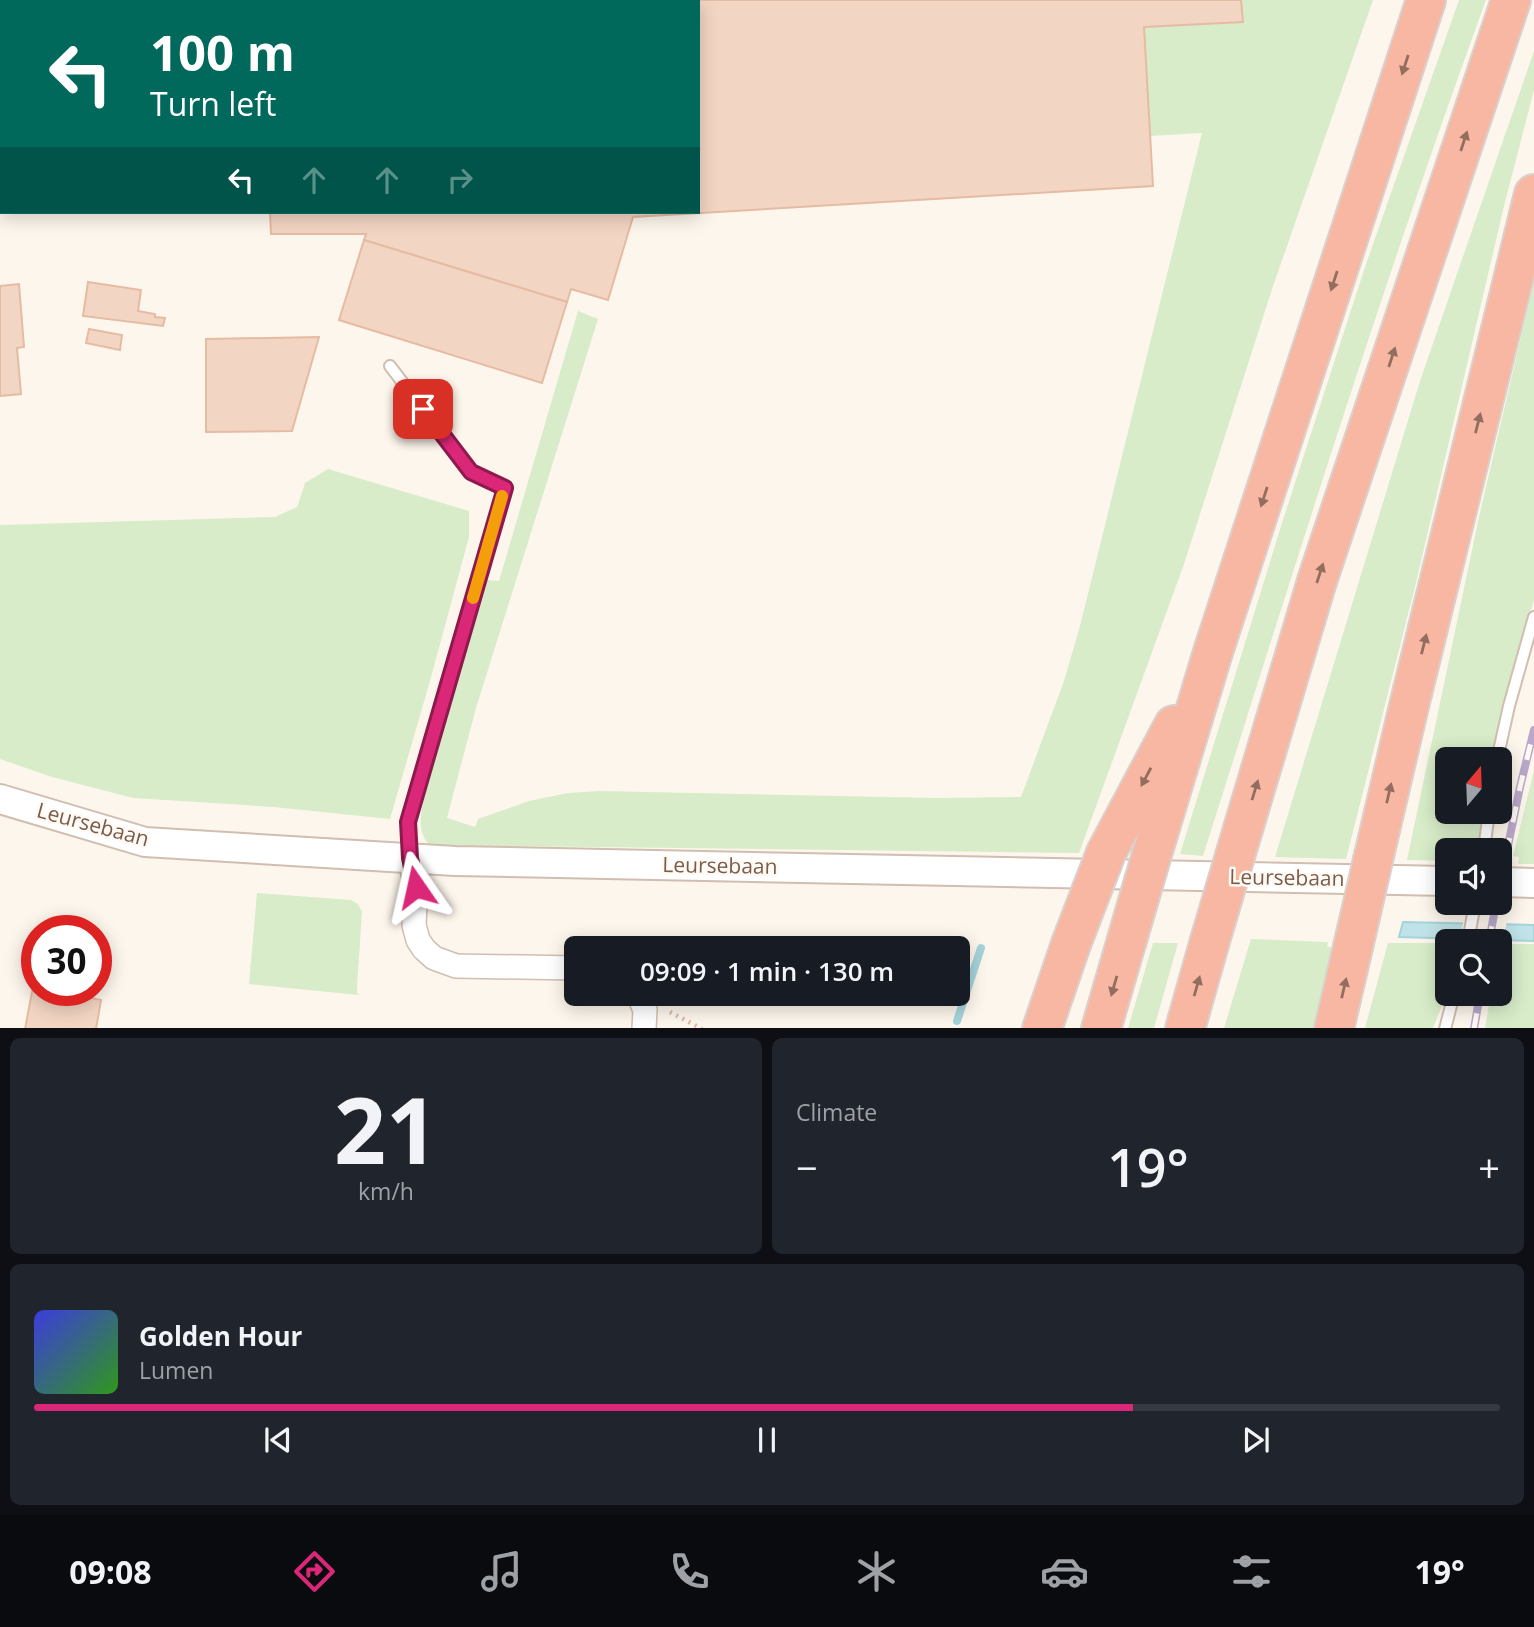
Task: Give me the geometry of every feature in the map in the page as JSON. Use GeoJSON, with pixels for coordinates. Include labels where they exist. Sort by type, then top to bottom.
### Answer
{"type":"FeatureCollection","features":[{"type":"Feature","properties":{"kind":"highway"},"geometry":{"type":"LineString","coordinates":[[1101,1028],[1213,652],[1426,0]]}},
{"type":"Feature","properties":{"kind":"highway"},"geometry":{"type":"LineString","coordinates":[[1185,1028],[1317,581],[1511,0]]}},
{"type":"Feature","properties":{"kind":"highway"},"geometry":{"type":"LineString","coordinates":[[1334,1028],[1408,710],[1534,194]]}},
{"type":"Feature","properties":{"kind":"highway"},"geometry":{"type":"LineString","coordinates":[[1042,1028],[1106,853],[1213,652]]}},
{"type":"Feature","properties":{"kind":"street","name":"Leursebaan"},"geometry":{"type":"LineString","coordinates":[[0,799],[145,842],[455,861],[1435,881]]}},
{"type":"Feature","properties":{"kind":"street"},"geometry":{"type":"LineString","coordinates":[[410,858],[416,887],[414,925],[418,940],[434,958],[456,966],[564,968]]}},
{"type":"Feature","properties":{"kind":"street"},"geometry":{"type":"LineString","coordinates":[[1512,882],[1534,883]]}},
{"type":"Feature","properties":{"kind":"street"},"geometry":{"type":"LineString","coordinates":[[643,1006],[645,1028]]}},
{"type":"Feature","properties":{"kind":"lane"},"geometry":{"type":"LineString","coordinates":[[390,366],[471,472],[505,488],[408,822],[410,858]]}},
{"type":"Feature","properties":{"kind":"lane"},"geometry":{"type":"LineString","coordinates":[[1500,747],[1534,617]]}},
{"type":"Feature","properties":{"kind":"lane"},"geometry":{"type":"LineString","coordinates":[[1445,1028],[1451,1006]]}},
{"type":"Feature","properties":{"kind":"green space"},"geometry":{"type":"Polygon","coordinates":[[[1241,0],[1373,0],[1272,289],[1184,564],[1079,853],[429,845],[421,825],[423,802],[486,580],[499,581],[578,311],[598,319],[476,708],[447,818],[475,827],[478,819],[529,801],[568,793],[599,791],[937,798],[1021,797],[1064,681],[1080,626],[1202,133],[1150,136],[1144,27],[1242,22],[1241,0]]]}},
{"type":"Feature","properties":{"kind":"green space"},"geometry":{"type":"Polygon","coordinates":[[[1459,0],[1486,0],[1375,319],[1203,856],[1180,854],[1282,523],[1365,267],[1459,0]]]}},
{"type":"Feature","properties":{"kind":"green space"},"geometry":{"type":"Polygon","coordinates":[[[1534,51],[1534,90],[1504,206],[1416,583],[1346,859],[1275,857],[1420,381],[1534,51]]]}},
{"type":"Feature","properties":{"kind":"green space"},"geometry":{"type":"Polygon","coordinates":[[[1534,281],[1534,600],[1504,704],[1495,747],[1435,747],[1435,824],[1482,824],[1480,838],[1435,838],[1435,861],[1407,860],[1479,517],[1534,281]]]}},
{"type":"Feature","properties":{"kind":"green space"},"geometry":{"type":"Polygon","coordinates":[[[328,469],[469,511],[469,537],[390,819],[274,807],[133,798],[52,777],[0,759],[0,525],[275,517],[297,507],[305,483],[328,469]]]}},
{"type":"Feature","properties":{"kind":"green space"},"geometry":{"type":"Polygon","coordinates":[[[1534,770],[1534,864],[1518,864],[1519,857],[1513,856],[1534,770]]]}},
{"type":"Feature","properties":{"kind":"green space"},"geometry":{"type":"Polygon","coordinates":[[[257,893],[351,900],[358,904],[362,912],[357,986],[359,995],[249,984],[257,893]]]}},
{"type":"Feature","properties":{"kind":"green space"},"geometry":{"type":"Polygon","coordinates":[[[1251,939],[1328,942],[1327,947],[1333,947],[1314,1028],[1224,1028],[1251,939]]]}},
{"type":"Feature","properties":{"kind":"green space"},"geometry":{"type":"Polygon","coordinates":[[[1153,943],[1178,943],[1154,1028],[1128,1028],[1153,943]]]}},
{"type":"Feature","properties":{"kind":"green space"},"geometry":{"type":"Polygon","coordinates":[[[1388,943],[1435,943],[1435,1006],[1442,1006],[1433,1028],[1365,1028],[1388,943]]]}},
{"type":"Feature","properties":{"kind":"green space"},"geometry":{"type":"Polygon","coordinates":[[[1512,944],[1534,944],[1534,1028],[1485,1028],[1489,1006],[1512,1006],[1512,944]]]}},
{"type":"Feature","properties":{"kind":"water"},"geometry":{"type":"Polygon","coordinates":[[[1403,922],[1534,925],[1534,941],[1512,940],[1512,929],[1435,929],[1435,938],[1399,937],[1403,922]]]}},
{"type":"Feature","properties":{"kind":"pier"},"geometry":{"type":"Polygon","coordinates":[[[1464,919],[1507,921],[1506,929],[1462,929],[1464,919]]]}},
{"type":"Feature","properties":{"kind":"building"},"geometry":{"type":"Polygon","coordinates":[[[700,0],[1241,0],[1243,22],[1144,27],[1153,186],[700,213],[700,0]]]}},
{"type":"Feature","properties":{"kind":"building"},"geometry":{"type":"Polygon","coordinates":[[[270,214],[683,214],[633,217],[608,300],[571,289],[567,302],[364,240],[366,234],[271,234],[270,214]]]}},
{"type":"Feature","properties":{"kind":"building"},"geometry":{"type":"Polygon","coordinates":[[[364,240],[567,302],[542,383],[339,320],[364,240]]]}},
{"type":"Feature","properties":{"kind":"building"},"geometry":{"type":"Polygon","coordinates":[[[88,282],[141,290],[138,311],[165,318],[163,326],[83,316],[88,282]]]}},
{"type":"Feature","properties":{"kind":"building"},"geometry":{"type":"Polygon","coordinates":[[[19,284],[24,347],[17,348],[21,394],[0,396],[0,286],[19,284]]]}},
{"type":"Feature","properties":{"kind":"building"},"geometry":{"type":"Polygon","coordinates":[[[89,329],[122,335],[120,350],[86,343],[89,329]]]}},
{"type":"Feature","properties":{"kind":"building"},"geometry":{"type":"Polygon","coordinates":[[[319,337],[292,431],[206,432],[206,339],[319,337]]]}},
{"type":"Feature","properties":{"kind":"building"},"geometry":{"type":"Polygon","coordinates":[[[29,1006],[100,1006],[96,1028],[25,1028],[29,1006]]]}},
{"type":"Feature","properties":{"kind":"waterway"},"geometry":{"type":"LineString","coordinates":[[957,1021],[981,948]]}},
{"type":"Feature","properties":{"kind":"railway"},"geometry":{"type":"LineString","coordinates":[[1510,838],[1534,730]]}},
{"type":"Feature","properties":{"kind":"railway"},"geometry":{"type":"LineString","coordinates":[[1491,929],[1494,915]]}},
{"type":"Feature","properties":{"kind":"railway"},"geometry":{"type":"LineString","coordinates":[[1474,1028],[1478,1006]]}},
{"type":"Feature","properties":{"kind":"slow traffic"},"geometry":{"type":"LineString","coordinates":[[473,598],[502,496]]}},
{"type":"Feature","properties":{"kind":"route"},"geometry":{"type":"LineString","coordinates":[[416,887],[410,858],[408,822],[505,488],[471,472],[423,409]]}}]}
